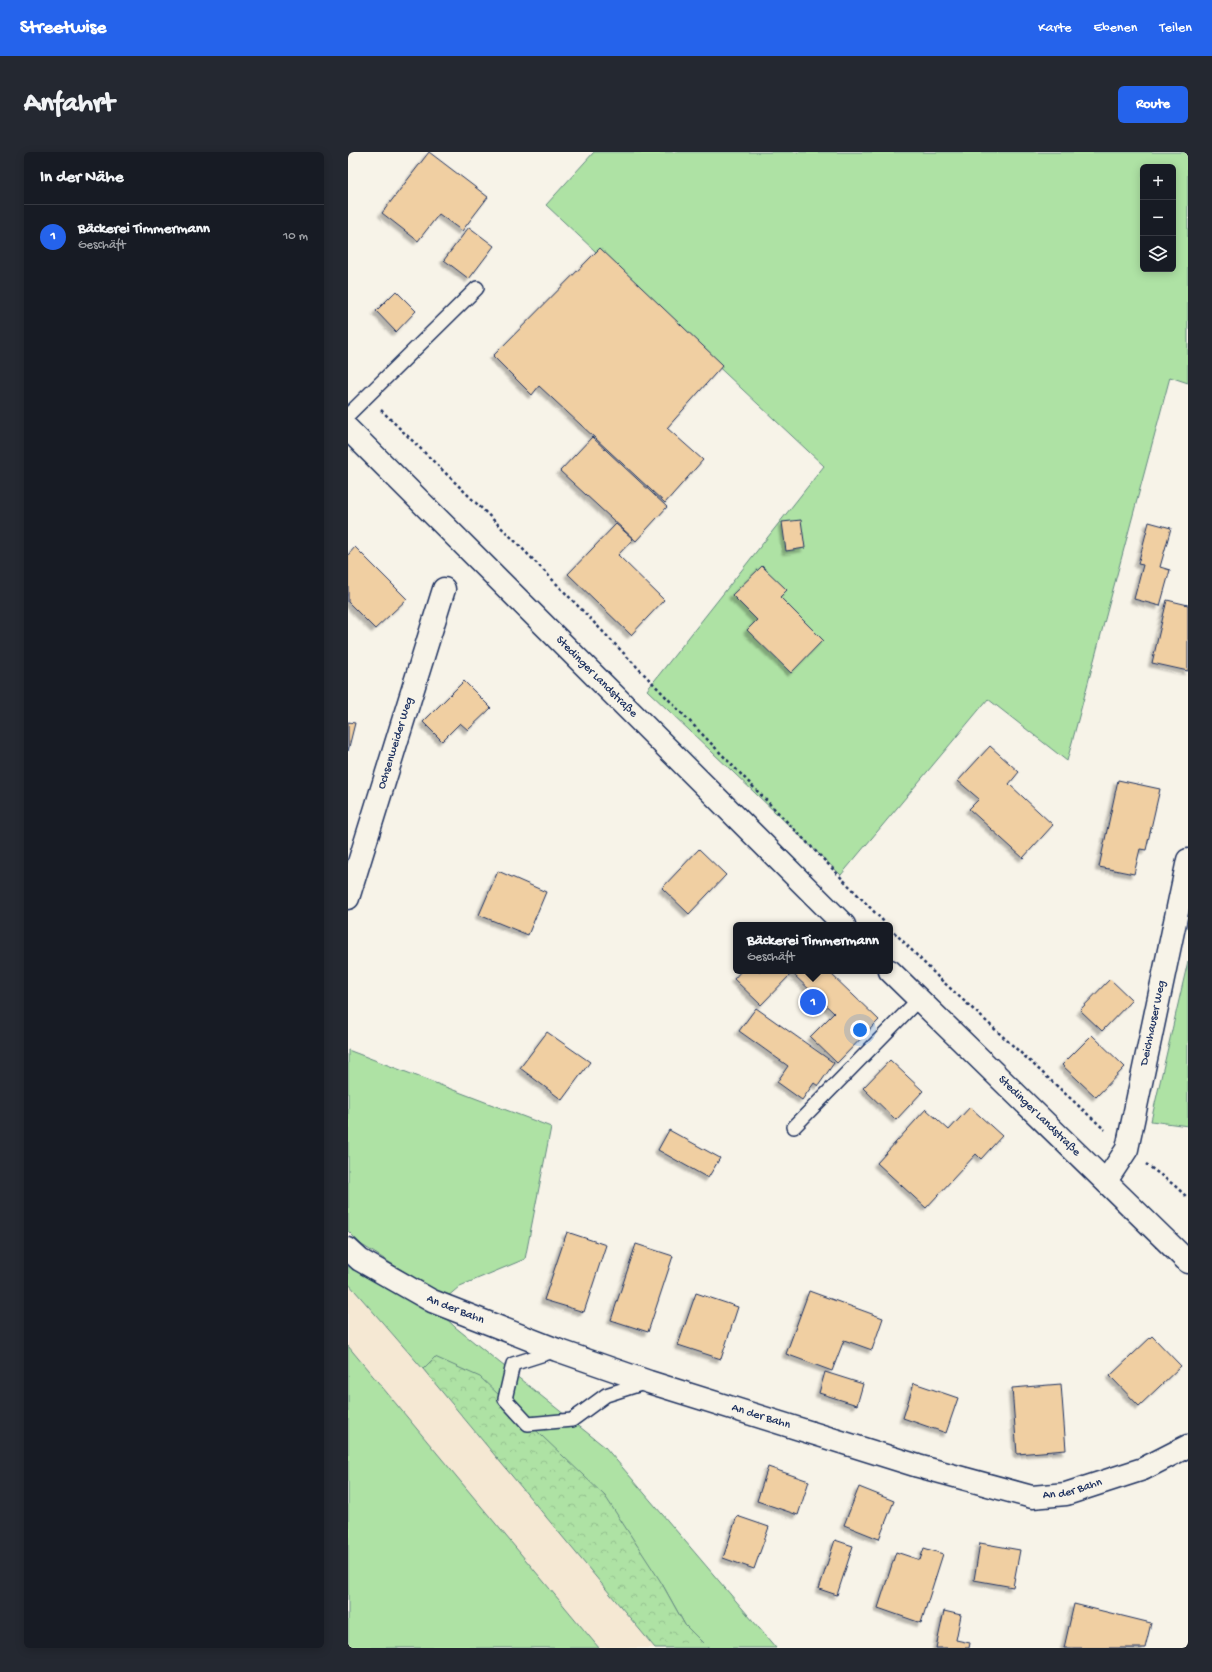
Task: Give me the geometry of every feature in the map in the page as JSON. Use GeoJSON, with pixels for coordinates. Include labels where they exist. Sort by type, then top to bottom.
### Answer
{"type":"FeatureCollection","features":[{"type":"Feature","properties":{"kind":"street","name":"Stedinger Landstraße"},"geometry":{"type":"LineString","coordinates":[[348,429],[841,922]]}},
{"type":"Feature","properties":{"kind":"street","name":"Ochsenweider Weg"},"geometry":{"type":"LineString","coordinates":[[348,898],[444,589]]}},
{"type":"Feature","properties":{"kind":"street","name":"Deichhauser Weg"},"geometry":{"type":"LineString","coordinates":[[1106,1181],[1126,1149],[1188,860]]}},
{"type":"Feature","properties":{"kind":"street","name":"Stedinger Landstraße"},"geometry":{"type":"LineString","coordinates":[[893,974],[1188,1262]]}},
{"type":"Feature","properties":{"kind":"street","name":"An der Bahn"},"geometry":{"type":"LineString","coordinates":[[348,1249],[360,1260],[432,1301],[557,1350],[649,1382],[918,1466],[1032,1497],[1066,1494],[1143,1469],[1188,1446]]}},
{"type":"Feature","properties":{"kind":"lane"},"geometry":{"type":"LineString","coordinates":[[348,415],[477,288]]}},
{"type":"Feature","properties":{"kind":"lane"},"geometry":{"type":"LineString","coordinates":[[794,1128],[919,999]]}},
{"type":"Feature","properties":{"kind":"lane"},"geometry":{"type":"LineString","coordinates":[[557,1350],[513,1364],[505,1399],[528,1424],[572,1420],[606,1395],[649,1382]]}},
{"type":"Feature","properties":{"kind":"path"},"geometry":{"type":"LineString","coordinates":[[366,396],[516,542],[884,922]]}},
{"type":"Feature","properties":{"kind":"path"},"geometry":{"type":"LineString","coordinates":[[893,931],[939,978],[1126,1149],[1174,1185],[1188,1198]]}},
{"type":"Feature","properties":{"kind":"shaded area"},"geometry":{"type":"Polygon","coordinates":[[[348,1283],[423,1369],[655,1648],[599,1648],[348,1347],[348,1283]]]}},
{"type":"Feature","properties":{"kind":"green space"},"geometry":{"type":"Polygon","coordinates":[[[594,152],[1188,152],[1188,383],[1170,377],[1067,761],[988,699],[841,875],[647,690],[824,466],[546,205],[594,152]]]}},
{"type":"Feature","properties":{"kind":"green space"},"geometry":{"type":"Polygon","coordinates":[[[1188,961],[1188,1126],[1151,1121],[1188,961]]]}},
{"type":"Feature","properties":{"kind":"green space"},"geometry":{"type":"Polygon","coordinates":[[[348,1050],[551,1127],[525,1259],[460,1286],[446,1298],[362,1245],[348,1231],[348,1050]]]}},
{"type":"Feature","properties":{"kind":"green space"},"geometry":{"type":"Polygon","coordinates":[[[348,1258],[435,1308],[455,1327],[605,1447],[776,1648],[708,1648],[685,1625],[661,1582],[435,1357],[423,1369],[348,1283],[348,1258]]]}},
{"type":"Feature","properties":{"kind":"green space"},"geometry":{"type":"Polygon","coordinates":[[[348,1346],[599,1648],[348,1648],[348,1346]]]}},
{"type":"Feature","properties":{"kind":"green space"},"geometry":{"type":"Polygon","coordinates":[[[435,1357],[480,1377],[605,1496],[661,1582],[685,1625],[708,1648],[655,1648],[423,1369],[435,1357]]]}},
{"type":"Feature","properties":{"kind":"building"},"geometry":{"type":"Polygon","coordinates":[[[429,152],[488,197],[462,231],[439,214],[418,241],[382,213],[429,152]]]}},
{"type":"Feature","properties":{"kind":"building"},"geometry":{"type":"Polygon","coordinates":[[[469,227],[494,246],[469,279],[444,260],[469,227]]]}},
{"type":"Feature","properties":{"kind":"building"},"geometry":{"type":"Polygon","coordinates":[[[600,248],[723,365],[667,428],[703,460],[665,503],[539,386],[532,395],[493,356],[600,248]]]}},
{"type":"Feature","properties":{"kind":"building"},"geometry":{"type":"Polygon","coordinates":[[[396,291],[416,311],[396,332],[376,311],[396,291]]]}},
{"type":"Feature","properties":{"kind":"building"},"geometry":{"type":"Polygon","coordinates":[[[592,437],[667,507],[636,541],[560,471],[592,437]]]}},
{"type":"Feature","properties":{"kind":"building"},"geometry":{"type":"Polygon","coordinates":[[[801,520],[805,548],[786,551],[782,522],[801,520]]]}},
{"type":"Feature","properties":{"kind":"building"},"geometry":{"type":"Polygon","coordinates":[[[1149,522],[1171,528],[1160,567],[1170,570],[1160,606],[1134,599],[1143,565],[1138,564],[1149,522]]]}},
{"type":"Feature","properties":{"kind":"building"},"geometry":{"type":"Polygon","coordinates":[[[616,524],[633,539],[618,555],[664,600],[631,635],[568,574],[616,524]]]}},
{"type":"Feature","properties":{"kind":"building"},"geometry":{"type":"Polygon","coordinates":[[[355,547],[407,599],[375,629],[348,602],[348,555],[355,547]]]}},
{"type":"Feature","properties":{"kind":"building"},"geometry":{"type":"Polygon","coordinates":[[[762,566],[787,590],[780,597],[823,640],[791,673],[747,630],[757,620],[732,595],[762,566]]]}},
{"type":"Feature","properties":{"kind":"building"},"geometry":{"type":"Polygon","coordinates":[[[1167,600],[1188,605],[1188,671],[1152,663],[1167,600]]]}},
{"type":"Feature","properties":{"kind":"building"},"geometry":{"type":"Polygon","coordinates":[[[464,681],[491,708],[468,730],[460,723],[442,741],[423,722],[464,681]]]}},
{"type":"Feature","properties":{"kind":"building"},"geometry":{"type":"Polygon","coordinates":[[[348,722],[355,723],[348,751],[348,722]]]}},
{"type":"Feature","properties":{"kind":"building"},"geometry":{"type":"Polygon","coordinates":[[[990,746],[1019,772],[1009,784],[1053,825],[1023,858],[969,809],[979,799],[958,781],[990,746]]]}},
{"type":"Feature","properties":{"kind":"building"},"geometry":{"type":"Polygon","coordinates":[[[1118,780],[1160,789],[1146,850],[1140,849],[1134,874],[1099,867],[1118,780]]]}},
{"type":"Feature","properties":{"kind":"building"},"geometry":{"type":"Polygon","coordinates":[[[699,849],[726,875],[689,914],[662,888],[699,849]]]}},
{"type":"Feature","properties":{"kind":"building"},"geometry":{"type":"Polygon","coordinates":[[[498,871],[546,892],[528,935],[479,915],[498,871]]]}},
{"type":"Feature","properties":{"kind":"building"},"geometry":{"type":"Polygon","coordinates":[[[738,974],[791,974],[761,1005],[734,979],[738,974]]]}},
{"type":"Feature","properties":{"kind":"building"},"geometry":{"type":"Polygon","coordinates":[[[793,974],[831,974],[879,1020],[837,1063],[810,1037],[834,1013],[793,974]]]}},
{"type":"Feature","properties":{"kind":"building"},"geometry":{"type":"Polygon","coordinates":[[[1110,979],[1132,1000],[1102,1031],[1080,1010],[1110,979]]]}},
{"type":"Feature","properties":{"kind":"building"},"geometry":{"type":"Polygon","coordinates":[[[756,1008],[834,1063],[818,1086],[814,1083],[802,1100],[777,1082],[788,1066],[739,1031],[756,1008]]]}},
{"type":"Feature","properties":{"kind":"building"},"geometry":{"type":"Polygon","coordinates":[[[547,1032],[590,1062],[562,1100],[520,1068],[547,1032]]]}},
{"type":"Feature","properties":{"kind":"building"},"geometry":{"type":"Polygon","coordinates":[[[1092,1035],[1125,1067],[1096,1097],[1062,1065],[1092,1035]]]}},
{"type":"Feature","properties":{"kind":"building"},"geometry":{"type":"Polygon","coordinates":[[[890,1060],[923,1091],[896,1120],[863,1088],[890,1060]]]}},
{"type":"Feature","properties":{"kind":"building"},"geometry":{"type":"Polygon","coordinates":[[[970,1107],[1002,1136],[981,1159],[976,1154],[926,1208],[877,1163],[926,1109],[949,1130],[970,1107]]]}},
{"type":"Feature","properties":{"kind":"building"},"geometry":{"type":"Polygon","coordinates":[[[669,1130],[720,1158],[708,1178],[658,1150],[669,1130]]]}},
{"type":"Feature","properties":{"kind":"building"},"geometry":{"type":"Polygon","coordinates":[[[567,1232],[606,1245],[584,1312],[544,1300],[567,1232]]]}},
{"type":"Feature","properties":{"kind":"building"},"geometry":{"type":"Polygon","coordinates":[[[636,1244],[673,1256],[648,1332],[611,1320],[636,1244]]]}},
{"type":"Feature","properties":{"kind":"building"},"geometry":{"type":"Polygon","coordinates":[[[809,1291],[883,1318],[872,1350],[844,1340],[832,1371],[786,1354],[809,1291]]]}},
{"type":"Feature","properties":{"kind":"building"},"geometry":{"type":"Polygon","coordinates":[[[696,1293],[738,1307],[721,1359],[678,1345],[696,1293]]]}},
{"type":"Feature","properties":{"kind":"building"},"geometry":{"type":"Polygon","coordinates":[[[1152,1336],[1181,1366],[1139,1406],[1110,1376],[1152,1336]]]}},
{"type":"Feature","properties":{"kind":"building"},"geometry":{"type":"Polygon","coordinates":[[[825,1372],[863,1384],[857,1405],[819,1393],[825,1372]]]}},
{"type":"Feature","properties":{"kind":"building"},"geometry":{"type":"Polygon","coordinates":[[[914,1383],[958,1398],[946,1433],[903,1418],[914,1383]]]}},
{"type":"Feature","properties":{"kind":"building"},"geometry":{"type":"Polygon","coordinates":[[[1061,1384],[1066,1450],[1017,1454],[1012,1388],[1061,1384]]]}},
{"type":"Feature","properties":{"kind":"building"},"geometry":{"type":"Polygon","coordinates":[[[768,1467],[809,1481],[798,1515],[757,1501],[768,1467]]]}},
{"type":"Feature","properties":{"kind":"building"},"geometry":{"type":"Polygon","coordinates":[[[859,1487],[894,1501],[879,1539],[844,1525],[859,1487]]]}},
{"type":"Feature","properties":{"kind":"building"},"geometry":{"type":"Polygon","coordinates":[[[737,1516],[769,1527],[754,1569],[723,1558],[737,1516]]]}},
{"type":"Feature","properties":{"kind":"building"},"geometry":{"type":"Polygon","coordinates":[[[835,1540],[853,1546],[837,1595],[819,1589],[835,1540]]]}},
{"type":"Feature","properties":{"kind":"building"},"geometry":{"type":"Polygon","coordinates":[[[980,1543],[1020,1550],[1013,1587],[974,1580],[980,1543]]]}},
{"type":"Feature","properties":{"kind":"building"},"geometry":{"type":"Polygon","coordinates":[[[924,1548],[943,1554],[921,1623],[878,1608],[896,1552],[920,1560],[924,1548]]]}},
{"type":"Feature","properties":{"kind":"building"},"geometry":{"type":"Polygon","coordinates":[[[1074,1604],[1151,1623],[1145,1648],[1064,1648],[1074,1604]]]}},
{"type":"Feature","properties":{"kind":"building"},"geometry":{"type":"Polygon","coordinates":[[[944,1611],[961,1615],[956,1640],[970,1643],[969,1648],[936,1648],[944,1611]]]}},
{"type":"Feature","properties":{"kind":"place","name":"Bäckerei Timmermann"},"geometry":{"type":"Point","coordinates":[813,1002]}}]}
